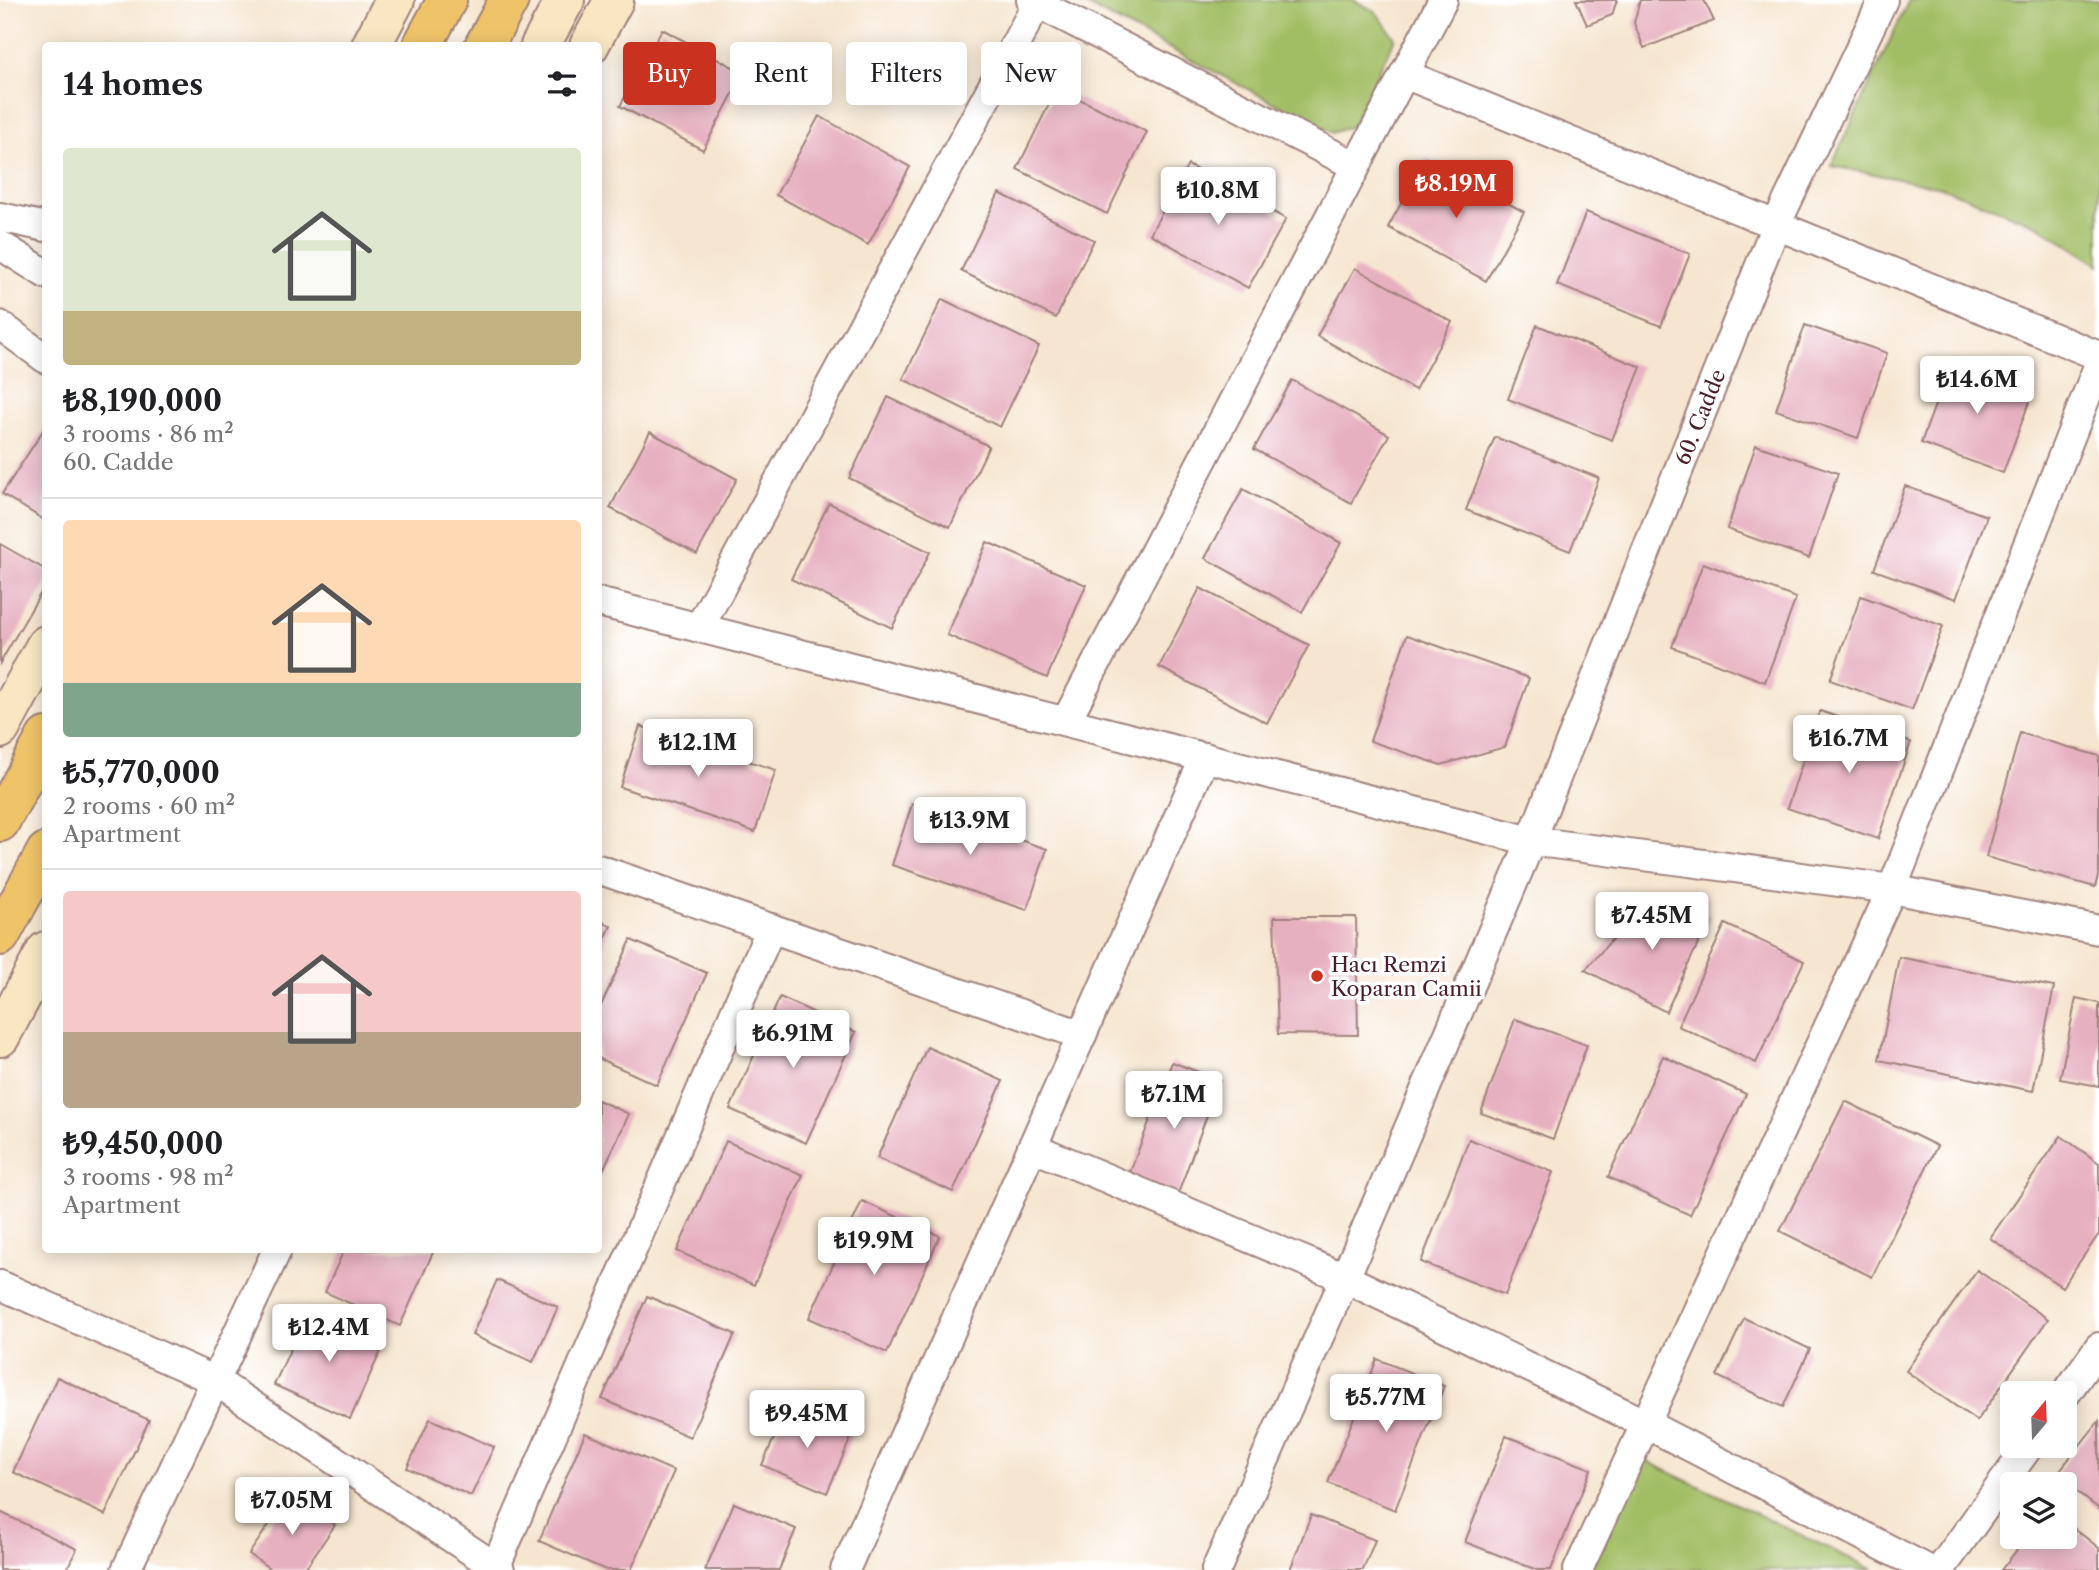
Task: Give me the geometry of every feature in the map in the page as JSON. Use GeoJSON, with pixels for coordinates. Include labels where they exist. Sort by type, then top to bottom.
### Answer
{"type":"FeatureCollection","features":[{"type":"Feature","properties":{"kind":"highway"},"geometry":{"type":"LineString","coordinates":[[424,42],[447,0]]}},
{"type":"Feature","properties":{"kind":"highway"},"geometry":{"type":"LineString","coordinates":[[486,42],[509,0]]}},
{"type":"Feature","properties":{"kind":"highway"},"geometry":{"type":"LineString","coordinates":[[0,822],[42,744]]}},
{"type":"Feature","properties":{"kind":"highway"},"geometry":{"type":"LineString","coordinates":[[0,936],[42,859]]}},
{"type":"Feature","properties":{"kind":"street"},"geometry":{"type":"LineString","coordinates":[[373,42],[395,0]]}},
{"type":"Feature","properties":{"kind":"street"},"geometry":{"type":"LineString","coordinates":[[542,42],[565,0]]}},
{"type":"Feature","properties":{"kind":"street"},"geometry":{"type":"LineString","coordinates":[[591,42],[614,0]]}},
{"type":"Feature","properties":{"kind":"street","name":"60. Cadde"},"geometry":{"type":"LineString","coordinates":[[1216,1570],[1345,1278],[1531,841],[1776,225],[1883,0]]}},
{"type":"Feature","properties":{"kind":"street"},"geometry":{"type":"LineString","coordinates":[[699,628],[1036,1],[1356,166]]}},
{"type":"Feature","properties":{"kind":"street"},"geometry":{"type":"LineString","coordinates":[[1066,721],[1440,1]]}},
{"type":"Feature","properties":{"kind":"street"},"geometry":{"type":"LineString","coordinates":[[1404,74],[2099,356]]}},
{"type":"Feature","properties":{"kind":"street"},"geometry":{"type":"LineString","coordinates":[[0,217],[42,226]]}},
{"type":"Feature","properties":{"kind":"street"},"geometry":{"type":"LineString","coordinates":[[0,245],[42,271]]}},
{"type":"Feature","properties":{"kind":"street"},"geometry":{"type":"LineString","coordinates":[[0,325],[42,356]]}},
{"type":"Feature","properties":{"kind":"street"},"geometry":{"type":"LineString","coordinates":[[1578,1570],[1892,889],[2099,364]]}},
{"type":"Feature","properties":{"kind":"street"},"geometry":{"type":"LineString","coordinates":[[602,603],[1531,841],[1892,889],[2099,930]]}},
{"type":"Feature","properties":{"kind":"street"},"geometry":{"type":"LineString","coordinates":[[2,718],[42,652]]}},
{"type":"Feature","properties":{"kind":"street"},"geometry":{"type":"LineString","coordinates":[[845,1570],[1205,757]]}},
{"type":"Feature","properties":{"kind":"street"},"geometry":{"type":"LineString","coordinates":[[602,870],[1082,1035]]}},
{"type":"Feature","properties":{"kind":"street"},"geometry":{"type":"LineString","coordinates":[[0,1286],[214,1380],[498,1569],[771,928]]}},
{"type":"Feature","properties":{"kind":"street"},"geometry":{"type":"LineString","coordinates":[[0,1037],[42,958]]}},
{"type":"Feature","properties":{"kind":"street"},"geometry":{"type":"LineString","coordinates":[[1032,1147],[1345,1278],[1646,1424],[1929,1570]]}},
{"type":"Feature","properties":{"kind":"street"},"geometry":{"type":"LineString","coordinates":[[126,1570],[276,1253]]}},
{"type":"Feature","properties":{"kind":"street"},"geometry":{"type":"LineString","coordinates":[[2075,1381],[2099,1347]]}},
{"type":"Feature","properties":{"kind":"street"},"geometry":{"type":"LineString","coordinates":[[1940,1570],[2020,1458]]}},
{"type":"Feature","properties":{"kind":"green space"},"geometry":{"type":"Polygon","coordinates":[[[1077,0],[1354,0],[1376,12],[1395,38],[1352,126],[1332,133],[1077,0]]]}},
{"type":"Feature","properties":{"kind":"green space"},"geometry":{"type":"Polygon","coordinates":[[[1909,0],[2099,0],[2099,265],[2039,226],[1941,187],[1831,166],[1909,0]]]}},
{"type":"Feature","properties":{"kind":"green space"},"geometry":{"type":"Polygon","coordinates":[[[1640,1458],[1874,1570],[1588,1570],[1640,1458]]]}},
{"type":"Feature","properties":{"kind":"building"},"geometry":{"type":"Polygon","coordinates":[[[1576,0],[1617,0],[1612,15],[1587,25],[1576,0]]]}},
{"type":"Feature","properties":{"kind":"building"},"geometry":{"type":"Polygon","coordinates":[[[1640,0],[1704,0],[1714,21],[1644,48],[1634,23],[1640,0]]]}},
{"type":"Feature","properties":{"kind":"building"},"geometry":{"type":"Polygon","coordinates":[[[662,29],[686,42],[655,42],[662,29]]]}},
{"type":"Feature","properties":{"kind":"building"},"geometry":{"type":"Polygon","coordinates":[[[716,58],[730,65],[730,99],[703,150],[620,106],[623,100],[623,105],[716,105],[716,58]]]}},
{"type":"Feature","properties":{"kind":"building"},"geometry":{"type":"Polygon","coordinates":[[[1081,100],[1147,132],[1107,214],[1017,169],[1049,105],[1081,105],[1081,100]]]}},
{"type":"Feature","properties":{"kind":"building"},"geometry":{"type":"Polygon","coordinates":[[[819,116],[910,167],[868,245],[776,195],[819,116]]]}},
{"type":"Feature","properties":{"kind":"building"},"geometry":{"type":"Polygon","coordinates":[[[1426,158],[1524,212],[1486,281],[1388,227],[1426,158]]]}},
{"type":"Feature","properties":{"kind":"building"},"geometry":{"type":"Polygon","coordinates":[[[1188,165],[1286,219],[1248,288],[1150,234],[1188,165]]]}},
{"type":"Feature","properties":{"kind":"building"},"geometry":{"type":"Polygon","coordinates":[[[999,193],[1094,240],[1056,318],[961,271],[999,193]]]}},
{"type":"Feature","properties":{"kind":"building"},"geometry":{"type":"Polygon","coordinates":[[[1586,212],[1690,254],[1661,326],[1557,285],[1586,212]]]}},
{"type":"Feature","properties":{"kind":"building"},"geometry":{"type":"Polygon","coordinates":[[[1355,268],[1452,322],[1415,390],[1317,336],[1355,268]]]}},
{"type":"Feature","properties":{"kind":"building"},"geometry":{"type":"Polygon","coordinates":[[[942,299],[1039,346],[1000,427],[903,379],[942,299]]]}},
{"type":"Feature","properties":{"kind":"building"},"geometry":{"type":"Polygon","coordinates":[[[1537,325],[1641,367],[1612,440],[1508,399],[1537,325]]]}},
{"type":"Feature","properties":{"kind":"building"},"geometry":{"type":"Polygon","coordinates":[[[1805,325],[1887,353],[1858,438],[1776,410],[1805,325]]]}},
{"type":"Feature","properties":{"kind":"building"},"geometry":{"type":"Polygon","coordinates":[[[1952,359],[2034,389],[2003,473],[1921,443],[1952,359]]]}},
{"type":"Feature","properties":{"kind":"building"},"geometry":{"type":"Polygon","coordinates":[[[1292,380],[1389,435],[1351,503],[1254,449],[1292,380]]]}},
{"type":"Feature","properties":{"kind":"building"},"geometry":{"type":"Polygon","coordinates":[[[888,397],[989,446],[950,527],[849,478],[888,397]]]}},
{"type":"Feature","properties":{"kind":"building"},"geometry":{"type":"Polygon","coordinates":[[[42,432],[42,519],[2,494],[42,432]]]}},
{"type":"Feature","properties":{"kind":"building"},"geometry":{"type":"Polygon","coordinates":[[[650,432],[737,479],[697,554],[610,508],[650,432]]]}},
{"type":"Feature","properties":{"kind":"building"},"geometry":{"type":"Polygon","coordinates":[[[1495,437],[1599,478],[1570,551],[1466,510],[1495,437]]]}},
{"type":"Feature","properties":{"kind":"building"},"geometry":{"type":"Polygon","coordinates":[[[1756,445],[1838,473],[1809,558],[1727,529],[1756,445]]]}},
{"type":"Feature","properties":{"kind":"building"},"geometry":{"type":"Polygon","coordinates":[[[1905,486],[1987,516],[1956,599],[1874,570],[1905,486]]]}},
{"type":"Feature","properties":{"kind":"building"},"geometry":{"type":"Polygon","coordinates":[[[1243,489],[1341,543],[1302,612],[1205,558],[1243,489]]]}},
{"type":"Feature","properties":{"kind":"building"},"geometry":{"type":"Polygon","coordinates":[[[829,503],[930,552],[892,628],[791,579],[829,503]]]}},
{"type":"Feature","properties":{"kind":"building"},"geometry":{"type":"Polygon","coordinates":[[[987,542],[1086,585],[1047,678],[947,635],[987,542]]]}},
{"type":"Feature","properties":{"kind":"building"},"geometry":{"type":"Polygon","coordinates":[[[0,544],[42,568],[42,591],[0,663],[0,544]]]}},
{"type":"Feature","properties":{"kind":"building"},"geometry":{"type":"Polygon","coordinates":[[[1703,563],[1796,598],[1765,682],[1672,647],[1703,563]]]}},
{"type":"Feature","properties":{"kind":"building"},"geometry":{"type":"Polygon","coordinates":[[[1200,588],[1309,645],[1267,723],[1159,667],[1200,588]]]}},
{"type":"Feature","properties":{"kind":"building"},"geometry":{"type":"Polygon","coordinates":[[[1861,596],[1943,626],[1912,710],[1830,680],[1861,596]]]}},
{"type":"Feature","properties":{"kind":"building"},"geometry":{"type":"Polygon","coordinates":[[[1407,635],[1529,678],[1505,747],[1441,765],[1370,741],[1407,635]]]}},
{"type":"Feature","properties":{"kind":"building"},"geometry":{"type":"Polygon","coordinates":[[[1820,711],[1911,742],[1878,839],[1787,808],[1820,711]]]}},
{"type":"Feature","properties":{"kind":"building"},"geometry":{"type":"Polygon","coordinates":[[[640,726],[776,770],[755,832],[620,787],[640,726]]]}},
{"type":"Feature","properties":{"kind":"building"},"geometry":{"type":"Polygon","coordinates":[[[2020,733],[2099,756],[2099,873],[2095,887],[1986,857],[2020,733]]]}},
{"type":"Feature","properties":{"kind":"building"},"geometry":{"type":"Polygon","coordinates":[[[912,804],[1047,849],[1027,910],[892,865],[912,804]]]}},
{"type":"Feature","properties":{"kind":"building"},"geometry":{"type":"Polygon","coordinates":[[[1660,900],[1711,916],[1666,1012],[1585,970],[1644,903],[1660,900]]]}},
{"type":"Feature","properties":{"kind":"building","name":"Hacı Remzi Koparan Camii"},"geometry":{"type":"Polygon","coordinates":[[[1274,917],[1356,917],[1358,1035],[1278,1034],[1274,917]]]}},
{"type":"Feature","properties":{"kind":"building"},"geometry":{"type":"Polygon","coordinates":[[[602,922],[611,926],[602,945],[602,922]]]}},
{"type":"Feature","properties":{"kind":"building"},"geometry":{"type":"Polygon","coordinates":[[[1725,924],[1804,961],[1756,1063],[1678,1026],[1725,924]]]}},
{"type":"Feature","properties":{"kind":"building"},"geometry":{"type":"Polygon","coordinates":[[[631,940],[707,973],[657,1085],[602,1060],[602,1003],[631,940]]]}},
{"type":"Feature","properties":{"kind":"building"},"geometry":{"type":"Polygon","coordinates":[[[1899,957],[2054,987],[2033,1091],[1879,1060],[1899,957]]]}},
{"type":"Feature","properties":{"kind":"building"},"geometry":{"type":"Polygon","coordinates":[[[780,997],[856,1032],[806,1143],[730,1109],[780,997]]]}},
{"type":"Feature","properties":{"kind":"building"},"geometry":{"type":"Polygon","coordinates":[[[2076,998],[2099,1003],[2099,1086],[2060,1079],[2076,998]]]}},
{"type":"Feature","properties":{"kind":"building"},"geometry":{"type":"Polygon","coordinates":[[[1515,1019],[1587,1045],[1553,1139],[1481,1113],[1515,1019]]]}},
{"type":"Feature","properties":{"kind":"building"},"geometry":{"type":"Polygon","coordinates":[[[927,1047],[1003,1081],[953,1192],[877,1158],[927,1047]]]}},
{"type":"Feature","properties":{"kind":"building"},"geometry":{"type":"Polygon","coordinates":[[[1663,1056],[1746,1094],[1690,1215],[1608,1177],[1663,1056]]]}},
{"type":"Feature","properties":{"kind":"building"},"geometry":{"type":"Polygon","coordinates":[[[1172,1062],[1220,1080],[1176,1199],[1127,1180],[1172,1062]]]}},
{"type":"Feature","properties":{"kind":"building"},"geometry":{"type":"Polygon","coordinates":[[[1845,1101],[1937,1146],[1872,1277],[1780,1231],[1845,1101]]]}},
{"type":"Feature","properties":{"kind":"building"},"geometry":{"type":"Polygon","coordinates":[[[602,1102],[629,1114],[602,1172],[602,1102]]]}},
{"type":"Feature","properties":{"kind":"building"},"geometry":{"type":"Polygon","coordinates":[[[2061,1136],[2099,1163],[2099,1234],[2062,1287],[1990,1238],[2061,1136]]]}},
{"type":"Feature","properties":{"kind":"building"},"geometry":{"type":"Polygon","coordinates":[[[1469,1139],[1553,1172],[1505,1295],[1421,1262],[1469,1139]]]}},
{"type":"Feature","properties":{"kind":"building"},"geometry":{"type":"Polygon","coordinates":[[[726,1141],[803,1175],[754,1285],[677,1251],[726,1141]]]}},
{"type":"Feature","properties":{"kind":"building"},"geometry":{"type":"Polygon","coordinates":[[[862,1201],[940,1236],[887,1353],[809,1318],[862,1201]]]}},
{"type":"Feature","properties":{"kind":"building"},"geometry":{"type":"Polygon","coordinates":[[[343,1253],[433,1253],[400,1326],[325,1292],[343,1253]]]}},
{"type":"Feature","properties":{"kind":"building"},"geometry":{"type":"Polygon","coordinates":[[[1977,1270],[2048,1319],[2005,1381],[2000,1381],[2000,1388],[1977,1421],[1906,1371],[1977,1270]]]}},
{"type":"Feature","properties":{"kind":"building"},"geometry":{"type":"Polygon","coordinates":[[[497,1280],[558,1307],[533,1362],[472,1335],[497,1280]]]}},
{"type":"Feature","properties":{"kind":"building"},"geometry":{"type":"Polygon","coordinates":[[[647,1296],[735,1334],[690,1437],[602,1399],[647,1296]]]}},
{"type":"Feature","properties":{"kind":"building"},"geometry":{"type":"Polygon","coordinates":[[[308,1310],[384,1344],[350,1419],[274,1385],[308,1310]]]}},
{"type":"Feature","properties":{"kind":"building"},"geometry":{"type":"Polygon","coordinates":[[[1744,1318],[1810,1349],[1783,1407],[1717,1376],[1744,1318]]]}},
{"type":"Feature","properties":{"kind":"building"},"geometry":{"type":"Polygon","coordinates":[[[1377,1359],[1444,1386],[1395,1510],[1328,1483],[1377,1359]]]}},
{"type":"Feature","properties":{"kind":"building"},"geometry":{"type":"Polygon","coordinates":[[[57,1377],[149,1420],[105,1515],[13,1472],[57,1377]]]}},
{"type":"Feature","properties":{"kind":"building"},"geometry":{"type":"Polygon","coordinates":[[[788,1407],[852,1435],[827,1493],[762,1465],[788,1407]]]}},
{"type":"Feature","properties":{"kind":"building"},"geometry":{"type":"Polygon","coordinates":[[[430,1419],[494,1447],[471,1496],[407,1468],[430,1419]]]}},
{"type":"Feature","properties":{"kind":"building"},"geometry":{"type":"Polygon","coordinates":[[[2099,1421],[2099,1509],[2077,1492],[2077,1472],[2058,1472],[2070,1458],[2077,1458],[2077,1449],[2099,1421]]]}},
{"type":"Feature","properties":{"kind":"building"},"geometry":{"type":"Polygon","coordinates":[[[585,1433],[674,1471],[631,1570],[606,1570],[539,1541],[585,1433]]]}},
{"type":"Feature","properties":{"kind":"building"},"geometry":{"type":"Polygon","coordinates":[[[1506,1436],[1591,1469],[1551,1570],[1537,1570],[1465,1542],[1506,1436]]]}},
{"type":"Feature","properties":{"kind":"building"},"geometry":{"type":"Polygon","coordinates":[[[290,1494],[335,1525],[304,1570],[272,1570],[249,1554],[290,1494]]]}},
{"type":"Feature","properties":{"kind":"building"},"geometry":{"type":"Polygon","coordinates":[[[734,1503],[796,1529],[779,1570],[705,1570],[734,1503]]]}},
{"type":"Feature","properties":{"kind":"building"},"geometry":{"type":"Polygon","coordinates":[[[0,1512],[77,1549],[66,1570],[0,1570],[0,1512]]]}},
{"type":"Feature","properties":{"kind":"building"},"geometry":{"type":"Polygon","coordinates":[[[1311,1515],[1375,1540],[1363,1570],[1290,1570],[1311,1515]]]}},
{"type":"Feature","properties":{"kind":"building"},"geometry":{"type":"Polygon","coordinates":[[[2077,1531],[2099,1548],[2099,1570],[2001,1570],[2018,1549],[2077,1549],[2077,1531]]]}},
{"type":"Feature","properties":{"kind":"place","name":"Hacı Remzi Koparan Camii"},"geometry":{"type":"Point","coordinates":[1317,976]}}]}
